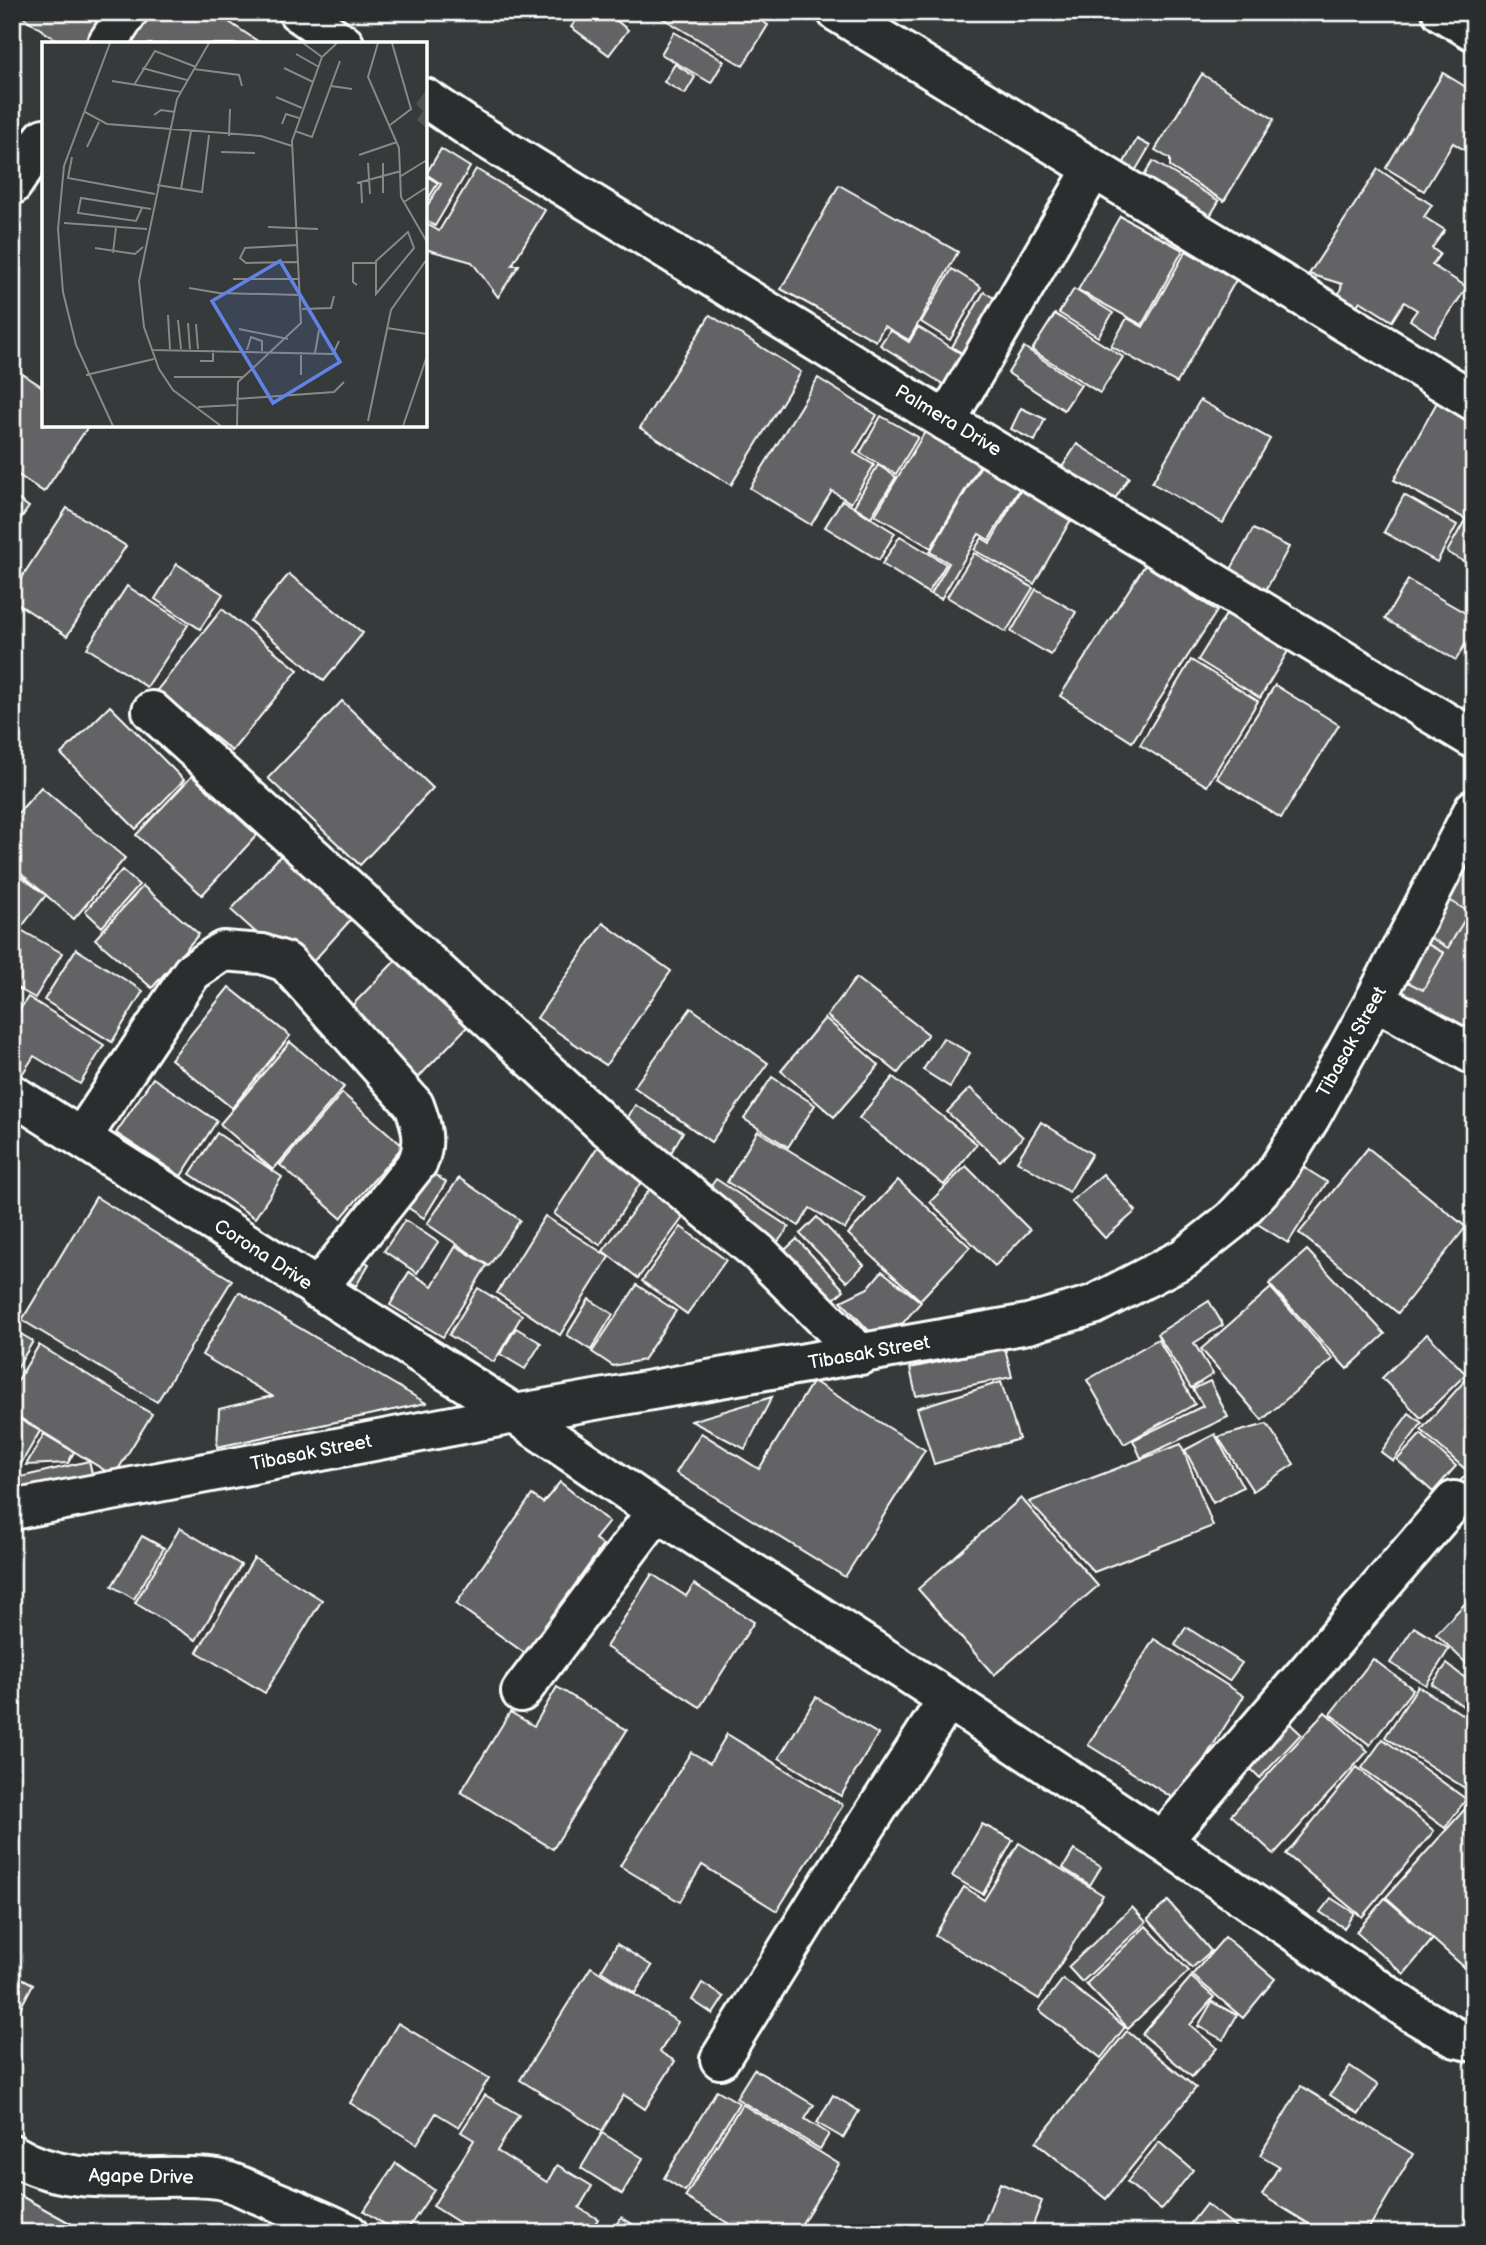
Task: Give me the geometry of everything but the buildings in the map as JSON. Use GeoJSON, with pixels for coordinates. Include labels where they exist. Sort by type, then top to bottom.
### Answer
{"type":"FeatureCollection","features":[{"type":"Feature","properties":{"kind":"street"},"geometry":{"type":"LineString","coordinates":[[108,42],[128,12]]}},
{"type":"Feature","properties":{"kind":"street"},"geometry":{"type":"LineString","coordinates":[[298,12],[341,42]]}},
{"type":"Feature","properties":{"kind":"street"},"geometry":{"type":"LineString","coordinates":[[837,12],[1474,401]]}},
{"type":"Feature","properties":{"kind":"street"},"geometry":{"type":"LineString","coordinates":[[1442,12],[1474,31]]}},
{"type":"Feature","properties":{"kind":"street","name":"Palmera Drive"},"geometry":{"type":"LineString","coordinates":[[427,99],[474,131],[946,421],[1474,739]]}},
{"type":"Feature","properties":{"kind":"street"},"geometry":{"type":"LineString","coordinates":[[12,185],[42,141]]}},
{"type":"Feature","properties":{"kind":"street"},"geometry":{"type":"LineString","coordinates":[[946,421],[1093,169]]}},
{"type":"Feature","properties":{"kind":"street"},"geometry":{"type":"LineString","coordinates":[[152,711],[604,1125],[758,1252],[861,1355]]}},
{"type":"Feature","properties":{"kind":"street","name":"Tibasak Street"},"geometry":{"type":"LineString","coordinates":[[12,1510],[515,1414],[1028,1324],[1093,1305],[1184,1258],[1232,1220],[1275,1174],[1310,1118],[1375,1000],[1474,809]]}},
{"type":"Feature","properties":{"kind":"street"},"geometry":{"type":"LineString","coordinates":[[82,1138],[192,972],[223,951],[262,954],[286,962],[414,1105],[422,1127],[423,1149],[418,1162],[317,1289]]}},
{"type":"Feature","properties":{"kind":"street"},"geometry":{"type":"LineString","coordinates":[[1375,1000],[1474,1055]]}},
{"type":"Feature","properties":{"kind":"street","name":"Corona Drive"},"geometry":{"type":"LineString","coordinates":[[12,1094],[515,1414],[657,1511],[1162,1840],[1413,2013],[1456,2038],[1474,2042]]}},
{"type":"Feature","properties":{"kind":"street"},"geometry":{"type":"LineString","coordinates":[[1162,1840],[1454,1501]]}},
{"type":"Feature","properties":{"kind":"street"},"geometry":{"type":"LineString","coordinates":[[521,1692],[657,1511]]}},
{"type":"Feature","properties":{"kind":"street"},"geometry":{"type":"LineString","coordinates":[[720,2059],[948,1699]]}},
{"type":"Feature","properties":{"kind":"street","name":"Agape Drive"},"geometry":{"type":"LineString","coordinates":[[12,2154],[71,2176],[116,2179],[167,2175],[222,2180],[348,2233]]}}]}
